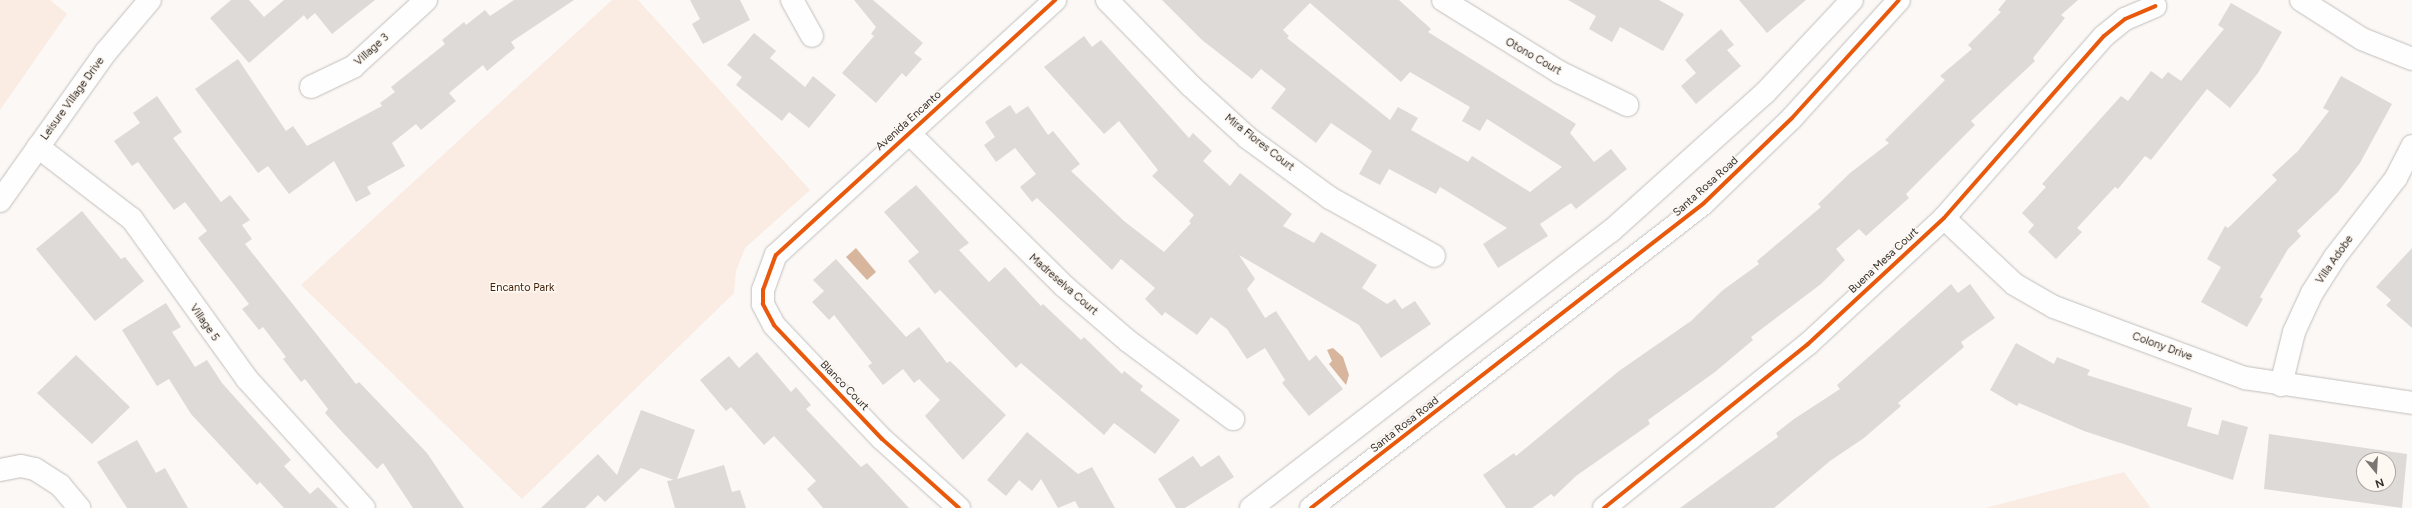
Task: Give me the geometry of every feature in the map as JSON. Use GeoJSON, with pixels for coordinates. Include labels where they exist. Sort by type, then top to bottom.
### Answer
{"type":"FeatureCollection","features":[{"type":"Feature","properties":{"kind":"street","name":"Leisure Village Drive"},"geometry":{"type":"LineString","coordinates":[[0,201],[106,52],[150,0]]}},
{"type":"Feature","properties":{"kind":"street","name":"Village 3"},"geometry":{"type":"LineString","coordinates":[[311,87],[353,67],[426,0]]}},
{"type":"Feature","properties":{"kind":"street"},"geometry":{"type":"LineString","coordinates":[[792,0],[812,36]]}},
{"type":"Feature","properties":{"kind":"street","name":"Avenida Encanto"},"geometry":{"type":"LineString","coordinates":[[776,255],[1055,0]]}},
{"type":"Feature","properties":{"kind":"street","name":"Mira Flores Court"},"geometry":{"type":"LineString","coordinates":[[1107,0],[1191,86],[1248,138],[1330,198],[1434,256]]}},
{"type":"Feature","properties":{"kind":"street","name":"Otono Court"},"geometry":{"type":"LineString","coordinates":[[1443,0],[1559,72],[1627,105]]}},
{"type":"Feature","properties":{"kind":"street"},"geometry":{"type":"LineString","coordinates":[[1252,508],[1611,231],[1765,93],[1852,0]]}},
{"type":"Feature","properties":{"kind":"street","name":"Santa Rosa Road"},"geometry":{"type":"LineString","coordinates":[[1311,508],[1704,202],[1792,118],[1899,0]]}},
{"type":"Feature","properties":{"kind":"street"},"geometry":{"type":"LineString","coordinates":[[2310,2],[2362,39],[2412,59]]}},
{"type":"Feature","properties":{"kind":"street","name":"Buena Mesa Court"},"geometry":{"type":"LineString","coordinates":[[1604,508],[1808,344],[1944,218],[2104,36],[2125,19],[2155,6]]}},
{"type":"Feature","properties":{"kind":"street","name":"Madreselva Court"},"geometry":{"type":"LineString","coordinates":[[909,133],[1064,286],[1128,341],[1232,419]]}},
{"type":"Feature","properties":{"kind":"street","name":"Villa Adobe"},"geometry":{"type":"LineString","coordinates":[[2281,385],[2294,332],[2312,294],[2396,178],[2412,146]]}},
{"type":"Feature","properties":{"kind":"street","name":"Village 5"},"geometry":{"type":"LineString","coordinates":[[38,147],[132,219],[247,379],[364,508]]}},
{"type":"Feature","properties":{"kind":"street","name":"Colony Drive"},"geometry":{"type":"LineString","coordinates":[[1944,218],[2014,284],[2054,307],[2245,378],[2281,385],[2412,403]]}},
{"type":"Feature","properties":{"kind":"street","name":"Blanco Court"},"geometry":{"type":"LineString","coordinates":[[776,255],[763,290],[768,316],[882,439],[959,508]]}},
{"type":"Feature","properties":{"kind":"street"},"geometry":{"type":"LineString","coordinates":[[0,470],[21,466],[35,469],[60,486],[79,508]]}},
{"type":"Feature","properties":{"kind":"green space"},"geometry":{"type":"Polygon","coordinates":[[[0,0],[50,0],[67,14],[0,110],[0,0]]]}},
{"type":"Feature","properties":{"kind":"green space","name":"Encanto Park"},"geometry":{"type":"Polygon","coordinates":[[[612,0],[638,0],[810,190],[745,248],[736,271],[734,293],[522,499],[301,285],[612,0]]]}},
{"type":"Feature","properties":{"kind":"green space"},"geometry":{"type":"Polygon","coordinates":[[[2124,472],[2151,508],[1985,508],[2124,472]]]}},
{"type":"Feature","properties":{"kind":"shaded area"},"geometry":{"type":"Polygon","coordinates":[[[856,248],[876,272],[867,280],[846,257],[856,248]]]}},
{"type":"Feature","properties":{"kind":"shaded area"},"geometry":{"type":"Polygon","coordinates":[[[1333,348],[1343,357],[1349,375],[1346,385],[1329,364],[1332,361],[1327,350],[1333,348]]]}},
{"type":"Feature","properties":{"kind":"building"},"geometry":{"type":"Polygon","coordinates":[[[231,0],[249,0],[264,17],[284,0],[375,0],[332,34],[315,13],[307,20],[304,15],[249,63],[210,18],[231,0]]]}},
{"type":"Feature","properties":{"kind":"building"},"geometry":{"type":"Polygon","coordinates":[[[514,0],[574,0],[511,42],[515,48],[487,71],[483,65],[449,93],[456,101],[421,130],[416,124],[392,143],[405,166],[367,187],[371,194],[356,202],[334,161],[289,194],[268,166],[258,173],[195,89],[238,59],[286,131],[293,126],[307,146],[382,106],[380,103],[395,92],[391,87],[445,44],[442,40],[464,22],[466,25],[485,10],[490,16],[514,0]]]}},
{"type":"Feature","properties":{"kind":"building"},"geometry":{"type":"Polygon","coordinates":[[[690,0],[740,0],[750,20],[703,44],[692,24],[700,19],[690,0]]]}},
{"type":"Feature","properties":{"kind":"building"},"geometry":{"type":"Polygon","coordinates":[[[854,0],[873,0],[923,43],[914,53],[922,59],[906,77],[902,73],[876,103],[842,73],[874,36],[871,34],[876,27],[854,0]]]}},
{"type":"Feature","properties":{"kind":"building"},"geometry":{"type":"Polygon","coordinates":[[[1162,0],[1399,0],[1431,29],[1428,32],[1576,124],[1570,133],[1594,162],[1611,149],[1627,169],[1576,209],[1571,203],[1540,224],[1548,236],[1498,268],[1483,244],[1507,228],[1440,187],[1436,194],[1389,169],[1380,185],[1359,174],[1372,151],[1331,123],[1316,143],[1271,108],[1286,89],[1261,69],[1252,79],[1202,40],[1162,0]],[[1310,3],[1283,30],[1289,36],[1287,38],[1390,120],[1398,107],[1418,118],[1411,130],[1468,162],[1472,156],[1530,192],[1562,167],[1487,119],[1480,131],[1462,121],[1470,107],[1410,72],[1401,82],[1310,3]]]}},
{"type":"Feature","properties":{"kind":"building"},"geometry":{"type":"Polygon","coordinates":[[[1568,0],[1659,0],[1684,14],[1663,51],[1620,27],[1612,42],[1589,29],[1596,16],[1568,0]]]}},
{"type":"Feature","properties":{"kind":"building"},"geometry":{"type":"Polygon","coordinates":[[[1739,0],[1806,0],[1767,33],[1739,0]]]}},
{"type":"Feature","properties":{"kind":"building"},"geometry":{"type":"Polygon","coordinates":[[[2006,0],[2078,0],[2061,15],[2065,18],[2033,58],[2035,61],[1971,121],[1975,125],[1906,194],[1909,198],[1866,236],[1859,229],[1836,249],[1845,260],[1821,284],[1751,337],[1753,340],[1715,372],[1648,420],[1650,424],[1576,476],[1554,497],[1551,494],[1532,508],[1506,508],[1483,475],[1514,453],[1516,456],[1619,371],[1691,321],[1723,290],[1759,264],[1757,261],[1821,207],[1818,204],[1850,173],[1889,143],[1885,140],[1945,80],[1940,76],[1972,49],[1968,45],[2001,12],[1998,10],[2006,0]]]}},
{"type":"Feature","properties":{"kind":"building"},"geometry":{"type":"Polygon","coordinates":[[[2231,3],[2282,32],[2258,73],[2230,108],[2207,89],[2151,160],[2145,156],[2118,189],[2115,187],[2077,228],[2082,232],[2056,259],[2028,232],[2034,225],[2022,213],[2046,187],[2042,184],[2121,96],[2128,101],[2151,71],[2162,79],[2168,72],[2181,81],[2224,29],[2218,25],[2231,3]]]}},
{"type":"Feature","properties":{"kind":"building"},"geometry":{"type":"Polygon","coordinates":[[[1721,29],[1734,45],[1727,50],[1741,66],[1696,104],[1681,86],[1696,73],[1685,60],[1721,29]]]}},
{"type":"Feature","properties":{"kind":"building"},"geometry":{"type":"Polygon","coordinates":[[[754,33],[776,51],[770,58],[805,87],[813,76],[836,95],[809,128],[789,112],[782,121],[736,85],[742,77],[727,65],[754,33]]]}},
{"type":"Feature","properties":{"kind":"building"},"geometry":{"type":"Polygon","coordinates":[[[1084,36],[1092,47],[1101,40],[1189,138],[1193,133],[1212,151],[1203,161],[1230,186],[1240,173],[1292,214],[1283,226],[1314,243],[1321,232],[1377,265],[1362,288],[1387,304],[1395,299],[1402,309],[1415,301],[1431,324],[1381,358],[1359,325],[1239,255],[1255,279],[1247,289],[1265,318],[1276,311],[1309,361],[1316,355],[1343,389],[1309,416],[1282,383],[1285,380],[1265,348],[1247,359],[1227,329],[1211,317],[1197,335],[1165,312],[1162,316],[1145,299],[1155,288],[1121,259],[1112,270],[1037,198],[1032,202],[1020,187],[1036,174],[1015,148],[996,162],[984,145],[995,137],[985,122],[1010,105],[1016,114],[1028,106],[1048,135],[1053,131],[1080,164],[1071,171],[1124,221],[1164,252],[1191,223],[1189,221],[1194,215],[1152,176],[1158,170],[1119,121],[1104,134],[1044,67],[1084,36]]]}},
{"type":"Feature","properties":{"kind":"building"},"geometry":{"type":"Polygon","coordinates":[[[2341,76],[2392,104],[2360,163],[2338,192],[2297,231],[2301,236],[2288,249],[2260,297],[2263,299],[2247,327],[2201,302],[2221,267],[2207,259],[2225,226],[2228,228],[2277,180],[2272,175],[2298,151],[2329,111],[2323,108],[2341,76]]]}},
{"type":"Feature","properties":{"kind":"building"},"geometry":{"type":"Polygon","coordinates":[[[157,96],[182,132],[173,138],[221,202],[230,195],[250,220],[242,225],[252,239],[245,244],[356,384],[359,382],[427,453],[464,508],[413,508],[383,463],[377,469],[343,433],[325,413],[328,409],[305,379],[301,382],[283,359],[286,357],[263,327],[259,330],[242,309],[249,304],[198,238],[207,231],[185,202],[174,210],[138,162],[132,166],[114,141],[140,123],[133,113],[157,96]]]}},
{"type":"Feature","properties":{"kind":"building"},"geometry":{"type":"Polygon","coordinates":[[[916,185],[969,243],[959,250],[989,282],[1005,267],[1041,306],[1043,304],[1081,340],[1084,337],[1122,374],[1124,371],[1143,386],[1140,390],[1180,420],[1155,454],[1114,423],[1104,435],[1021,363],[1016,368],[940,290],[935,294],[908,261],[919,252],[884,212],[916,185]]]}},
{"type":"Feature","properties":{"kind":"building"},"geometry":{"type":"Polygon","coordinates":[[[82,211],[121,259],[125,257],[144,281],[95,321],[36,249],[82,211]]]}},
{"type":"Feature","properties":{"kind":"building"},"geometry":{"type":"Polygon","coordinates":[[[2412,248],[2412,328],[2386,305],[2391,300],[2376,287],[2412,248]]]}},
{"type":"Feature","properties":{"kind":"building"},"geometry":{"type":"Polygon","coordinates":[[[836,259],[906,337],[919,327],[947,363],[950,361],[1006,415],[963,460],[925,416],[940,400],[919,379],[914,383],[903,369],[883,385],[868,366],[872,363],[834,315],[829,320],[812,302],[824,291],[813,280],[836,259]]]}},
{"type":"Feature","properties":{"kind":"building"},"geometry":{"type":"Polygon","coordinates":[[[1951,284],[1958,293],[1970,284],[1995,318],[1961,342],[1964,347],[1898,403],[1901,406],[1864,438],[1830,461],[1774,508],[1680,508],[1778,437],[1776,433],[1794,419],[1840,389],[1837,385],[1951,284]]]}},
{"type":"Feature","properties":{"kind":"building"},"geometry":{"type":"Polygon","coordinates":[[[166,303],[181,327],[172,332],[195,367],[207,360],[222,383],[291,460],[284,466],[310,494],[318,487],[338,508],[284,508],[260,482],[257,485],[191,414],[169,379],[157,386],[122,330],[166,303]]]}},
{"type":"Feature","properties":{"kind":"building"},"geometry":{"type":"Polygon","coordinates":[[[2016,343],[2054,364],[2057,357],[2090,370],[2087,375],[2192,408],[2187,426],[2218,435],[2222,420],[2248,427],[2233,480],[2084,431],[2019,403],[2017,406],[1990,390],[2016,343]]]}},
{"type":"Feature","properties":{"kind":"building"},"geometry":{"type":"Polygon","coordinates":[[[757,352],[791,392],[796,387],[811,405],[806,409],[861,467],[867,463],[909,508],[823,508],[807,489],[816,481],[774,436],[764,445],[731,407],[726,411],[700,380],[729,356],[739,368],[757,352]]]}},
{"type":"Feature","properties":{"kind":"building"},"geometry":{"type":"Polygon","coordinates":[[[76,355],[130,407],[92,444],[37,393],[76,355]]]}},
{"type":"Feature","properties":{"kind":"building"},"geometry":{"type":"Polygon","coordinates":[[[641,410],[695,430],[677,479],[724,465],[732,492],[740,490],[746,508],[675,508],[667,481],[674,480],[641,468],[605,502],[598,495],[585,508],[541,508],[598,454],[617,475],[641,410]]]}},
{"type":"Feature","properties":{"kind":"building"},"geometry":{"type":"Polygon","coordinates":[[[1027,432],[1078,474],[1092,467],[1115,508],[1079,508],[1075,501],[1058,508],[1041,479],[1032,491],[1019,480],[1006,496],[987,480],[1027,432]]]}},
{"type":"Feature","properties":{"kind":"building"},"geometry":{"type":"Polygon","coordinates":[[[2269,434],[2393,452],[2356,452],[2356,492],[2396,492],[2396,452],[2407,454],[2402,508],[2264,489],[2269,434]]]}},
{"type":"Feature","properties":{"kind":"building"},"geometry":{"type":"Polygon","coordinates":[[[137,440],[156,473],[165,468],[188,508],[127,508],[97,462],[137,440]]]}},
{"type":"Feature","properties":{"kind":"building"},"geometry":{"type":"Polygon","coordinates":[[[1219,455],[1234,477],[1185,508],[1176,508],[1158,479],[1193,456],[1201,467],[1219,455]]]}},
{"type":"Feature","properties":{"kind":"cycle path"},"geometry":{"type":"LineString","coordinates":[[959,508],[882,439],[774,325],[763,304],[763,290],[776,255],[1055,0]]}},
{"type":"Feature","properties":{"kind":"cycle path"},"geometry":{"type":"LineString","coordinates":[[1311,508],[1704,203],[1792,118],[1899,0]]}},
{"type":"Feature","properties":{"kind":"cycle path"},"geometry":{"type":"LineString","coordinates":[[1604,508],[1808,344],[1944,218],[2104,36],[2125,19],[2155,6]]}}]}
